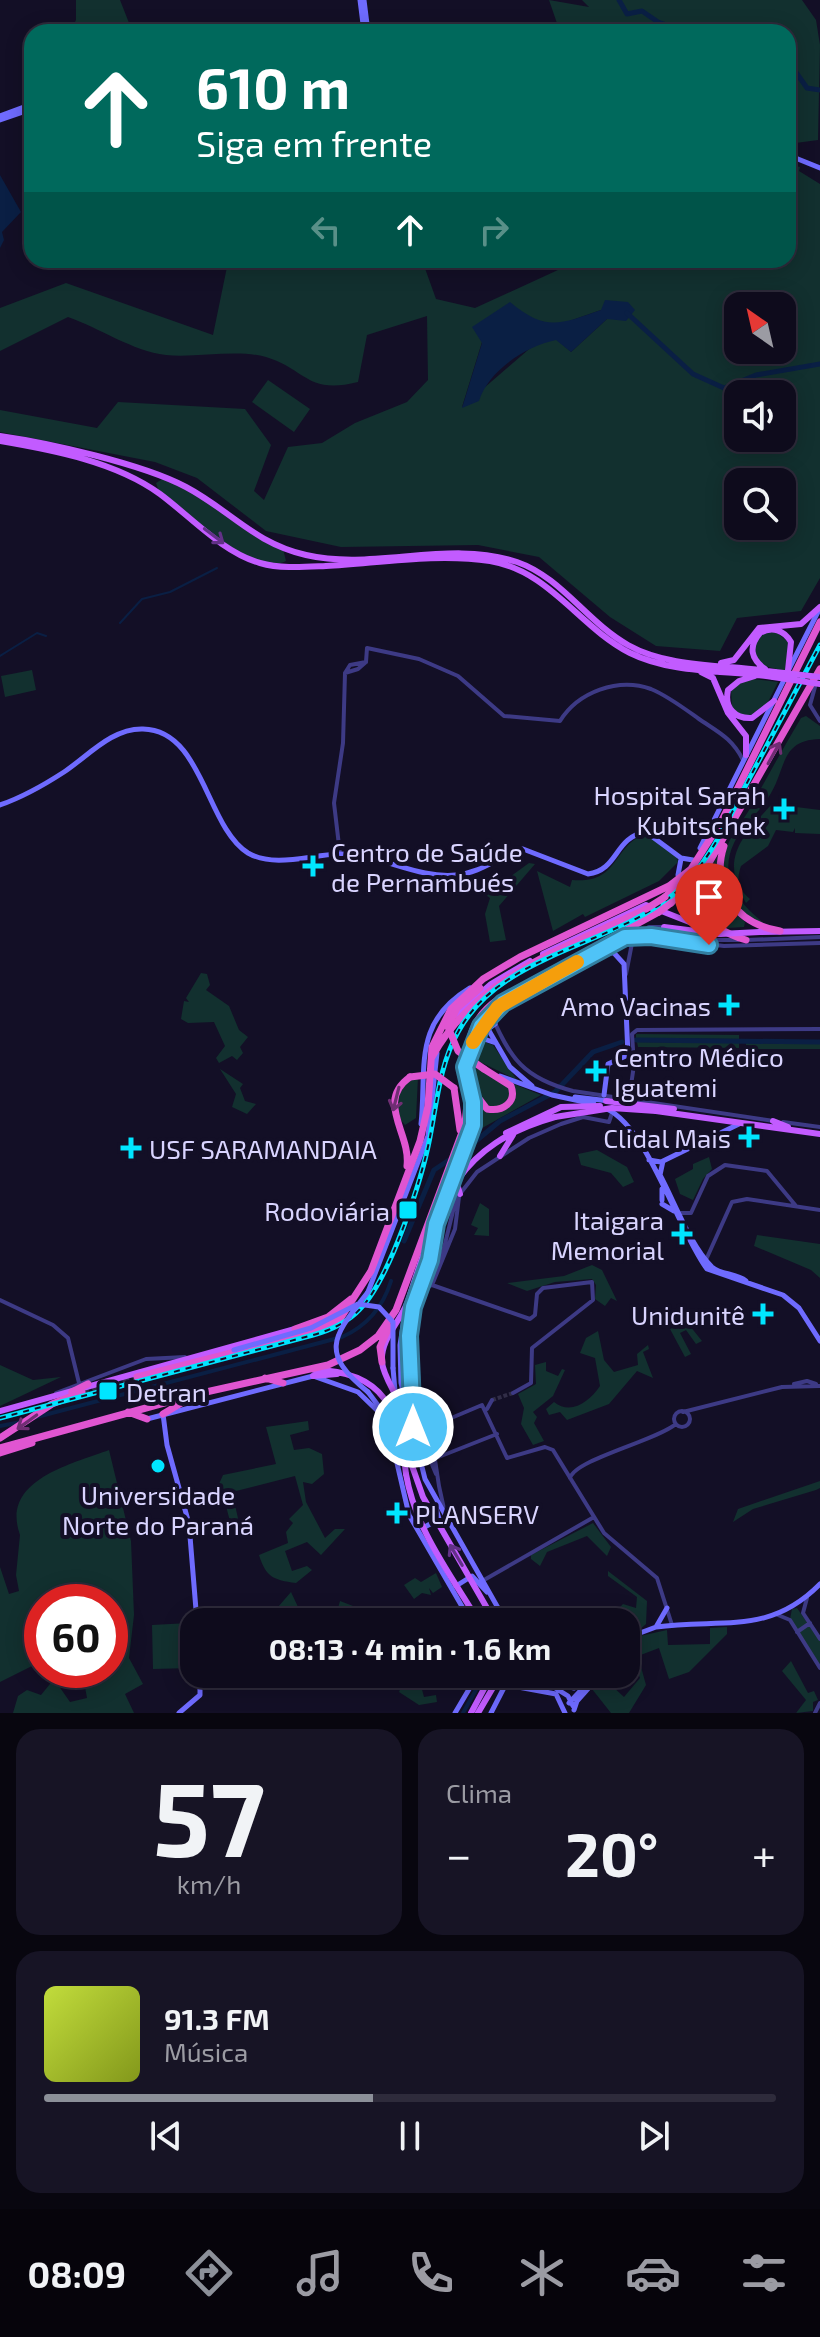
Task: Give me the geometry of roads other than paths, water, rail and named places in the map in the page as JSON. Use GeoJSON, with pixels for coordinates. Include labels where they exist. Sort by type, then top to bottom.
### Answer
{"type":"FeatureCollection","features":[{"type":"Feature","properties":{"kind":"highway"},"geometry":{"type":"LineString","coordinates":[[137,1377],[333,1324],[345,1313],[366,1288],[420,1141],[428,1106],[432,1047],[451,1009],[482,984],[559,936],[678,879],[695,856],[820,622]]}},
{"type":"Feature","properties":{"kind":"highway"},"geometry":{"type":"LineString","coordinates":[[746,940],[722,932],[690,902],[689,895],[729,832],[820,669]]}},
{"type":"Feature","properties":{"kind":"highway"},"geometry":{"type":"LineString","coordinates":[[791,722],[819,682]]}},
{"type":"Feature","properties":{"kind":"highway"},"geometry":{"type":"LineString","coordinates":[[729,832],[719,867],[726,896],[738,912],[754,924],[780,931]]}},
{"type":"Feature","properties":{"kind":"highway"},"geometry":{"type":"LineString","coordinates":[[575,962],[659,912],[689,875],[695,856]]}},
{"type":"Feature","properties":{"kind":"highway"},"geometry":{"type":"LineString","coordinates":[[429,1071],[434,1052],[478,1000],[505,979],[573,941],[668,900],[701,876]]}},
{"type":"Feature","properties":{"kind":"highway"},"geometry":{"type":"LineString","coordinates":[[468,1084],[485,1107],[498,1110],[509,1103],[513,1095],[511,1086],[499,1076],[484,1069],[455,1047],[448,1027],[457,1008],[482,984],[590,921]]}},
{"type":"Feature","properties":{"kind":"highway"},"geometry":{"type":"LineString","coordinates":[[382,1362],[380,1347],[453,1178],[467,1114],[467,1040],[492,1004],[622,936]]}},
{"type":"Feature","properties":{"kind":"highway"},"geometry":{"type":"LineString","coordinates":[[405,1181],[407,1143],[393,1107],[397,1090],[410,1077],[435,1074],[454,1088],[462,1139]]}},
{"type":"Feature","properties":{"kind":"highway"},"geometry":{"type":"LineString","coordinates":[[295,1329],[334,1313],[366,1288]]}},
{"type":"Feature","properties":{"kind":"highway"},"geometry":{"type":"LineString","coordinates":[[0,1451],[197,1394],[263,1378],[311,1373],[360,1350],[375,1339],[392,1316]]}},
{"type":"Feature","properties":{"kind":"highway"},"geometry":{"type":"LineString","coordinates":[[263,1378],[283,1383]]}},
{"type":"Feature","properties":{"kind":"highway"},"geometry":{"type":"LineString","coordinates":[[3,1437],[49,1403],[84,1384]]}},
{"type":"Feature","properties":{"kind":"highway"},"geometry":{"type":"LineString","coordinates":[[49,1403],[82,1392]]}},
{"type":"Feature","properties":{"kind":"highway"},"geometry":{"type":"LineString","coordinates":[[161,1417],[197,1394]]}},
{"type":"Feature","properties":{"kind":"highway"},"geometry":{"type":"LineString","coordinates":[[128,1412],[147,1419]]}},
{"type":"Feature","properties":{"kind":"main road"},"geometry":{"type":"LineString","coordinates":[[362,0],[365,24]]}},
{"type":"Feature","properties":{"kind":"main road"},"geometry":{"type":"LineString","coordinates":[[0,118],[24,110]]}},
{"type":"Feature","properties":{"kind":"main road"},"geometry":{"type":"LineString","coordinates":[[796,158],[820,168]]}},
{"type":"Feature","properties":{"kind":"main road"},"geometry":{"type":"LineString","coordinates":[[0,438],[167,478],[200,494],[255,536],[283,549],[341,558],[466,554],[503,558],[542,574],[630,646],[663,658],[819,682]]}},
{"type":"Feature","properties":{"kind":"main road"},"geometry":{"type":"LineString","coordinates":[[0,438],[129,476],[160,494],[228,546],[259,563],[275,566],[448,560],[500,564],[543,583],[602,634],[630,653],[707,674],[716,683],[728,713],[746,736],[745,757]]}},
{"type":"Feature","properties":{"kind":"main road"},"geometry":{"type":"LineString","coordinates":[[160,494],[156,483],[167,478]]}},
{"type":"Feature","properties":{"kind":"main road"},"geometry":{"type":"LineString","coordinates":[[275,566],[286,561],[283,549]]}},
{"type":"Feature","properties":{"kind":"main road"},"geometry":{"type":"LineString","coordinates":[[701,663],[732,661],[759,628],[801,624],[820,607]]}},
{"type":"Feature","properties":{"kind":"main road"},"geometry":{"type":"LineString","coordinates":[[654,893],[678,875],[695,856],[820,607]]}},
{"type":"Feature","properties":{"kind":"main road"},"geometry":{"type":"LineString","coordinates":[[770,674],[754,659],[752,648],[760,633],[770,629],[784,633],[791,642],[788,670]]}},
{"type":"Feature","properties":{"kind":"main road"},"geometry":{"type":"LineString","coordinates":[[690,668],[770,674]]}},
{"type":"Feature","properties":{"kind":"main road"},"geometry":{"type":"LineString","coordinates":[[770,674],[734,683],[727,695],[729,707],[741,718],[752,718],[774,701]]}},
{"type":"Feature","properties":{"kind":"main road"},"geometry":{"type":"LineString","coordinates":[[0,805],[54,779],[116,736],[147,729],[165,734],[175,742],[205,783],[228,831],[247,852],[273,859],[340,854],[380,858],[422,872],[454,876],[479,871],[518,850],[529,849],[573,871],[588,874],[607,867],[628,837],[646,832],[681,858],[695,856]]}},
{"type":"Feature","properties":{"kind":"main road"},"geometry":{"type":"LineString","coordinates":[[678,875],[681,858]]}},
{"type":"Feature","properties":{"kind":"main road"},"geometry":{"type":"LineString","coordinates":[[432,1047],[465,1005],[515,969],[644,905],[722,932]]}},
{"type":"Feature","properties":{"kind":"main road"},"geometry":{"type":"LineString","coordinates":[[669,913],[700,932]]}},
{"type":"Feature","properties":{"kind":"main road"},"geometry":{"type":"LineString","coordinates":[[664,927],[700,932],[820,931]]}},
{"type":"Feature","properties":{"kind":"main road"},"geometry":{"type":"LineString","coordinates":[[465,1067],[481,1026],[491,1014],[575,962],[598,952],[619,956],[626,980],[627,1017],[632,1033],[630,1053],[608,1064],[603,1100],[621,1117]]}},
{"type":"Feature","properties":{"kind":"main road"},"geometry":{"type":"LineString","coordinates":[[420,1141],[423,1055],[431,1029],[447,1005],[482,984]]}},
{"type":"Feature","properties":{"kind":"main road"},"geometry":{"type":"LineString","coordinates":[[495,1024],[488,1029],[514,1072],[541,1092]]}},
{"type":"Feature","properties":{"kind":"main road"},"geometry":{"type":"LineString","coordinates":[[481,1026],[496,1044]]}},
{"type":"Feature","properties":{"kind":"main road"},"geometry":{"type":"LineString","coordinates":[[403,1452],[385,1409],[346,1374],[335,1347],[340,1327],[366,1288],[418,1162],[432,1115],[435,1059],[451,1032]]}},
{"type":"Feature","properties":{"kind":"main road"},"geometry":{"type":"LineString","coordinates":[[470,1050],[480,1040],[496,1044]]}},
{"type":"Feature","properties":{"kind":"main road"},"geometry":{"type":"LineString","coordinates":[[499,1076],[564,1098],[645,1105],[820,1134]]}},
{"type":"Feature","properties":{"kind":"main road"},"geometry":{"type":"LineString","coordinates":[[627,1099],[645,1105]]}},
{"type":"Feature","properties":{"kind":"main road"},"geometry":{"type":"LineString","coordinates":[[453,1178],[513,1128],[570,1105],[603,1100],[616,1106],[649,1159],[666,1200],[678,1212],[705,1261],[716,1270],[738,1274],[748,1282],[783,1295],[820,1335]]}},
{"type":"Feature","properties":{"kind":"main road"},"geometry":{"type":"LineString","coordinates":[[487,1148],[517,1131],[555,1117],[612,1108],[705,1116]]}},
{"type":"Feature","properties":{"kind":"main road"},"geometry":{"type":"LineString","coordinates":[[773,1121],[798,1131]]}},
{"type":"Feature","properties":{"kind":"main road"},"geometry":{"type":"LineString","coordinates":[[649,1159],[663,1161],[726,1128],[745,1123]]}},
{"type":"Feature","properties":{"kind":"main road"},"geometry":{"type":"LineString","coordinates":[[500,1156],[517,1131]]}},
{"type":"Feature","properties":{"kind":"main road"},"geometry":{"type":"LineString","coordinates":[[462,1139],[453,1178],[407,1303],[385,1343],[382,1362],[407,1427],[410,1460],[423,1497],[487,1608]]}},
{"type":"Feature","properties":{"kind":"main road"},"geometry":{"type":"LineString","coordinates":[[663,1161],[660,1175],[666,1200],[678,1212]]}},
{"type":"Feature","properties":{"kind":"main road"},"geometry":{"type":"LineString","coordinates":[[453,1178],[466,1187]]}},
{"type":"Feature","properties":{"kind":"main road"},"geometry":{"type":"LineString","coordinates":[[453,1178],[460,1194]]}},
{"type":"Feature","properties":{"kind":"main road"},"geometry":{"type":"LineString","coordinates":[[406,1505],[423,1528],[439,1519],[425,1479],[402,1387],[400,1352],[407,1303]]}},
{"type":"Feature","properties":{"kind":"main road"},"geometry":{"type":"LineString","coordinates":[[84,1384],[311,1328],[353,1305],[369,1305],[379,1307],[393,1322],[395,1392]]}},
{"type":"Feature","properties":{"kind":"main road"},"geometry":{"type":"LineString","coordinates":[[812,1327],[820,1341]]}},
{"type":"Feature","properties":{"kind":"main road"},"geometry":{"type":"LineString","coordinates":[[229,1350],[295,1329]]}},
{"type":"Feature","properties":{"kind":"main road"},"geometry":{"type":"LineString","coordinates":[[393,1368],[402,1387]]}},
{"type":"Feature","properties":{"kind":"main road"},"geometry":{"type":"LineString","coordinates":[[147,1419],[311,1373],[347,1372],[368,1383],[390,1405],[403,1452],[412,1505],[471,1608]]}},
{"type":"Feature","properties":{"kind":"main road"},"geometry":{"type":"LineString","coordinates":[[311,1373],[354,1389],[378,1409],[388,1424],[406,1505],[418,1533],[463,1608]]}},
{"type":"Feature","properties":{"kind":"main road"},"geometry":{"type":"LineString","coordinates":[[413,1427],[414,1399]]}},
{"type":"Feature","properties":{"kind":"main road"},"geometry":{"type":"LineString","coordinates":[[0,1411],[49,1403]]}},
{"type":"Feature","properties":{"kind":"main road"},"geometry":{"type":"LineString","coordinates":[[161,1417],[189,1524],[196,1608]]}},
{"type":"Feature","properties":{"kind":"main road"},"geometry":{"type":"LineString","coordinates":[[394,1427],[395,1464]]}},
{"type":"Feature","properties":{"kind":"main road"},"geometry":{"type":"LineString","coordinates":[[425,1479],[498,1608]]}},
{"type":"Feature","properties":{"kind":"main road"},"geometry":{"type":"LineString","coordinates":[[464,1608],[456,1586],[466,1577],[476,1578],[493,1598]]}},
{"type":"Feature","properties":{"kind":"main road"},"geometry":{"type":"LineString","coordinates":[[640,1633],[669,1625],[742,1623],[778,1615],[807,1598],[820,1584]]}},
{"type":"Feature","properties":{"kind":"main road"},"geometry":{"type":"LineString","coordinates":[[656,1627],[667,1608]]}},
{"type":"Feature","properties":{"kind":"main road"},"geometry":{"type":"LineString","coordinates":[[179,1713],[198,1697],[199,1688]]}},
{"type":"Feature","properties":{"kind":"main road"},"geometry":{"type":"LineString","coordinates":[[455,1713],[470,1688]]}},
{"type":"Feature","properties":{"kind":"main road"},"geometry":{"type":"LineString","coordinates":[[471,1713],[484,1688]]}},
{"type":"Feature","properties":{"kind":"main road"},"geometry":{"type":"LineString","coordinates":[[478,1713],[493,1688]]}},
{"type":"Feature","properties":{"kind":"main road"},"geometry":{"type":"LineString","coordinates":[[491,1713],[505,1688]]}},
{"type":"Feature","properties":{"kind":"main road"},"geometry":{"type":"LineString","coordinates":[[523,1688],[556,1694],[565,1712]]}},
{"type":"Feature","properties":{"kind":"main road"},"geometry":{"type":"LineString","coordinates":[[553,1688],[571,1701],[574,1711]]}},
{"type":"Feature","properties":{"kind":"main road"},"geometry":{"type":"LineString","coordinates":[[565,1712],[583,1688]]}},
{"type":"Feature","properties":{"kind":"main road"},"geometry":{"type":"LineString","coordinates":[[574,1711],[577,1701],[588,1688]]}},
{"type":"Feature","properties":{"kind":"street"},"geometry":{"type":"LineString","coordinates":[[340,854],[334,803],[343,743],[345,673],[362,667],[366,662],[367,648],[419,659],[466,682],[504,716],[560,721],[569,709],[598,688],[651,689],[726,735],[745,757]]}},
{"type":"Feature","properties":{"kind":"street"},"geometry":{"type":"LineString","coordinates":[[819,682],[810,705],[820,721]]}},
{"type":"Feature","properties":{"kind":"street"},"geometry":{"type":"LineString","coordinates":[[626,980],[633,938],[649,927],[664,927],[700,937],[820,940]]}},
{"type":"Feature","properties":{"kind":"street"},"geometry":{"type":"LineString","coordinates":[[598,952],[622,936],[724,946],[820,940]]}},
{"type":"Feature","properties":{"kind":"street"},"geometry":{"type":"LineString","coordinates":[[491,1014],[514,1059]]}},
{"type":"Feature","properties":{"kind":"street"},"geometry":{"type":"LineString","coordinates":[[632,1033],[820,1029]]}},
{"type":"Feature","properties":{"kind":"street"},"geometry":{"type":"LineString","coordinates":[[502,1053],[546,1082],[603,1100],[627,1099],[820,1127]]}},
{"type":"Feature","properties":{"kind":"street"},"geometry":{"type":"LineString","coordinates":[[627,1099],[630,1053]]}},
{"type":"Feature","properties":{"kind":"street"},"geometry":{"type":"LineString","coordinates":[[528,1084],[546,1082]]}},
{"type":"Feature","properties":{"kind":"street"},"geometry":{"type":"LineString","coordinates":[[564,1098],[573,1091]]}},
{"type":"Feature","properties":{"kind":"street"},"geometry":{"type":"LineString","coordinates":[[507,1148],[579,1118],[609,1122],[612,1111]]}},
{"type":"Feature","properties":{"kind":"street"},"geometry":{"type":"LineString","coordinates":[[500,1156],[477,1172],[460,1194],[442,1256],[427,1277],[432,1285],[524,1318],[534,1317],[537,1292],[543,1288],[587,1281],[594,1283],[595,1297],[532,1348],[531,1383],[513,1393]]}},
{"type":"Feature","properties":{"kind":"street"},"geometry":{"type":"LineString","coordinates":[[678,1212],[691,1213],[708,1176],[725,1165],[767,1171],[796,1206]]}},
{"type":"Feature","properties":{"kind":"street"},"geometry":{"type":"LineString","coordinates":[[418,1291],[432,1285],[456,1222],[460,1194]]}},
{"type":"Feature","properties":{"kind":"street"},"geometry":{"type":"LineString","coordinates":[[705,1261],[732,1202],[747,1199],[820,1210]]}},
{"type":"Feature","properties":{"kind":"street"},"geometry":{"type":"LineString","coordinates":[[450,1223],[456,1222]]}},
{"type":"Feature","properties":{"kind":"street"},"geometry":{"type":"LineString","coordinates":[[436,1224],[430,1260],[418,1291],[409,1336],[416,1415],[439,1486]]}},
{"type":"Feature","properties":{"kind":"street"},"geometry":{"type":"LineString","coordinates":[[700,1254],[713,1246]]}},
{"type":"Feature","properties":{"kind":"street"},"geometry":{"type":"LineString","coordinates":[[0,1300],[40,1318],[68,1338],[84,1384]]}},
{"type":"Feature","properties":{"kind":"street"},"geometry":{"type":"LineString","coordinates":[[676,1424],[675,1416],[695,1409],[788,1386],[820,1386]]}},
{"type":"Feature","properties":{"kind":"street"},"geometry":{"type":"LineString","coordinates":[[487,1409],[492,1400]]}},
{"type":"Feature","properties":{"kind":"street"},"geometry":{"type":"LineString","coordinates":[[430,1427],[479,1404],[487,1409],[509,1459],[550,1448],[594,1517],[619,1549],[635,1557],[657,1578],[669,1625]]}},
{"type":"Feature","properties":{"kind":"street"},"geometry":{"type":"LineString","coordinates":[[570,1480],[578,1467],[638,1445],[676,1424],[687,1425],[686,1413]]}},
{"type":"Feature","properties":{"kind":"street"},"geometry":{"type":"LineString","coordinates":[[416,1415],[429,1420],[446,1518]]}},
{"type":"Feature","properties":{"kind":"street"},"geometry":{"type":"LineString","coordinates":[[436,1458],[497,1434]]}},
{"type":"Feature","properties":{"kind":"street"},"geometry":{"type":"LineString","coordinates":[[484,1580],[594,1517]]}},
{"type":"Feature","properties":{"kind":"street"},"geometry":{"type":"LineString","coordinates":[[803,1613],[807,1598]]}},
{"type":"Feature","properties":{"kind":"street"},"geometry":{"type":"LineString","coordinates":[[790,1620],[793,1608],[803,1613],[820,1639]]}},
{"type":"Feature","properties":{"kind":"street"},"geometry":{"type":"LineString","coordinates":[[778,1615],[790,1620],[820,1668]]}},
{"type":"Feature","properties":{"kind":"street"},"geometry":{"type":"LineString","coordinates":[[797,1632],[810,1623]]}},
{"type":"Feature","properties":{"kind":"street"},"geometry":{"type":"LineString","coordinates":[[815,1713],[820,1703]]}},
{"type":"Feature","properties":{"kind":"water"},"geometry":{"type":"Polygon","coordinates":[[[0,175],[21,212],[2,232],[4,240],[0,248],[0,175]]]}},
{"type":"Feature","properties":{"kind":"water"},"geometry":{"type":"Polygon","coordinates":[[[605,300],[628,302],[635,310],[626,321],[607,319],[571,352],[556,340],[521,354],[499,370],[479,401],[462,408],[482,343],[472,327],[510,302],[534,318],[564,322],[601,310],[605,300]]]}},
{"type":"Feature","properties":{"kind":"waterway"},"geometry":{"type":"LineString","coordinates":[[619,0],[627,14],[642,11],[664,24]]}},
{"type":"Feature","properties":{"kind":"waterway"},"geometry":{"type":"LineString","coordinates":[[796,72],[807,88],[820,90]]}},
{"type":"Feature","properties":{"kind":"waterway"},"geometry":{"type":"LineString","coordinates":[[627,313],[693,374],[724,388],[756,375],[820,364]]}},
{"type":"Feature","properties":{"kind":"waterway"},"geometry":{"type":"LineString","coordinates":[[120,623],[142,599],[170,592],[217,568]]}},
{"type":"Feature","properties":{"kind":"waterway"},"geometry":{"type":"LineString","coordinates":[[0,656],[37,633],[46,636]]}},
{"type":"Feature","properties":{"kind":"waterway"},"geometry":{"type":"LineString","coordinates":[[636,1040],[820,1042]]}},
{"type":"Feature","properties":{"kind":"waterway"},"geometry":{"type":"LineString","coordinates":[[464,1151],[500,1121],[555,1092],[593,1052],[622,1042]]}},
{"type":"Feature","properties":{"kind":"waterway"},"geometry":{"type":"LineString","coordinates":[[404,1241],[434,1170],[452,1158]]}},
{"type":"Feature","properties":{"kind":"waterway"},"geometry":{"type":"LineString","coordinates":[[33,1418],[342,1337],[373,1315],[391,1281]]}},
{"type":"Feature","properties":{"kind":"waterway"},"geometry":{"type":"LineString","coordinates":[[0,1426],[21,1422]]}},
{"type":"Feature","properties":{"kind":"waterway"},"geometry":{"type":"LineString","coordinates":[[463,1713],[477,1688]]}},
{"type":"Feature","properties":{"kind":"tunnel"},"geometry":{"type":"LineString","coordinates":[[82,1392],[137,1377]]}},
{"type":"Feature","properties":{"kind":"tunnel"},"geometry":{"type":"LineString","coordinates":[[492,1400],[513,1393]]}},
{"type":"Feature","properties":{"kind":"railway"},"geometry":{"type":"LineString","coordinates":[[0,1418],[313,1335],[339,1325],[355,1314],[371,1295],[403,1228],[426,1155],[443,1070],[458,1032],[477,1006],[501,985],[558,953],[648,912],[686,882],[717,841],[820,645]]}},
{"type":"Feature","properties":{"kind":"place","name":"Hospital Sarah Kubitschek"},"geometry":{"type":"Point","coordinates":[784,809]}},
{"type":"Feature","properties":{"kind":"place","name":"Centro de Saúde de Pernambués"},"geometry":{"type":"Point","coordinates":[313,866]}},
{"type":"Feature","properties":{"kind":"place","name":"Amo Vacinas"},"geometry":{"type":"Point","coordinates":[729,1005]}},
{"type":"Feature","properties":{"kind":"place","name":"Centro Médico Iguatemi"},"geometry":{"type":"Point","coordinates":[596,1071]}},
{"type":"Feature","properties":{"kind":"place","name":"Clidal Mais"},"geometry":{"type":"Point","coordinates":[749,1137]}},
{"type":"Feature","properties":{"kind":"place","name":"USF SARAMANDAIA"},"geometry":{"type":"Point","coordinates":[131,1148]}},
{"type":"Feature","properties":{"kind":"place","name":"Rodoviária"},"geometry":{"type":"Point","coordinates":[408,1210]}},
{"type":"Feature","properties":{"kind":"place","name":"Itaigara Memorial"},"geometry":{"type":"Point","coordinates":[682,1234]}},
{"type":"Feature","properties":{"kind":"place","name":"Unidunitê"},"geometry":{"type":"Point","coordinates":[763,1314]}},
{"type":"Feature","properties":{"kind":"place","name":"Detran"},"geometry":{"type":"Point","coordinates":[108,1391]}},
{"type":"Feature","properties":{"kind":"place","name":"Universidade Norte do Paraná"},"geometry":{"type":"Point","coordinates":[158,1466]}},
{"type":"Feature","properties":{"kind":"place","name":"PLANSERV"},"geometry":{"type":"Point","coordinates":[397,1513]}}]}
